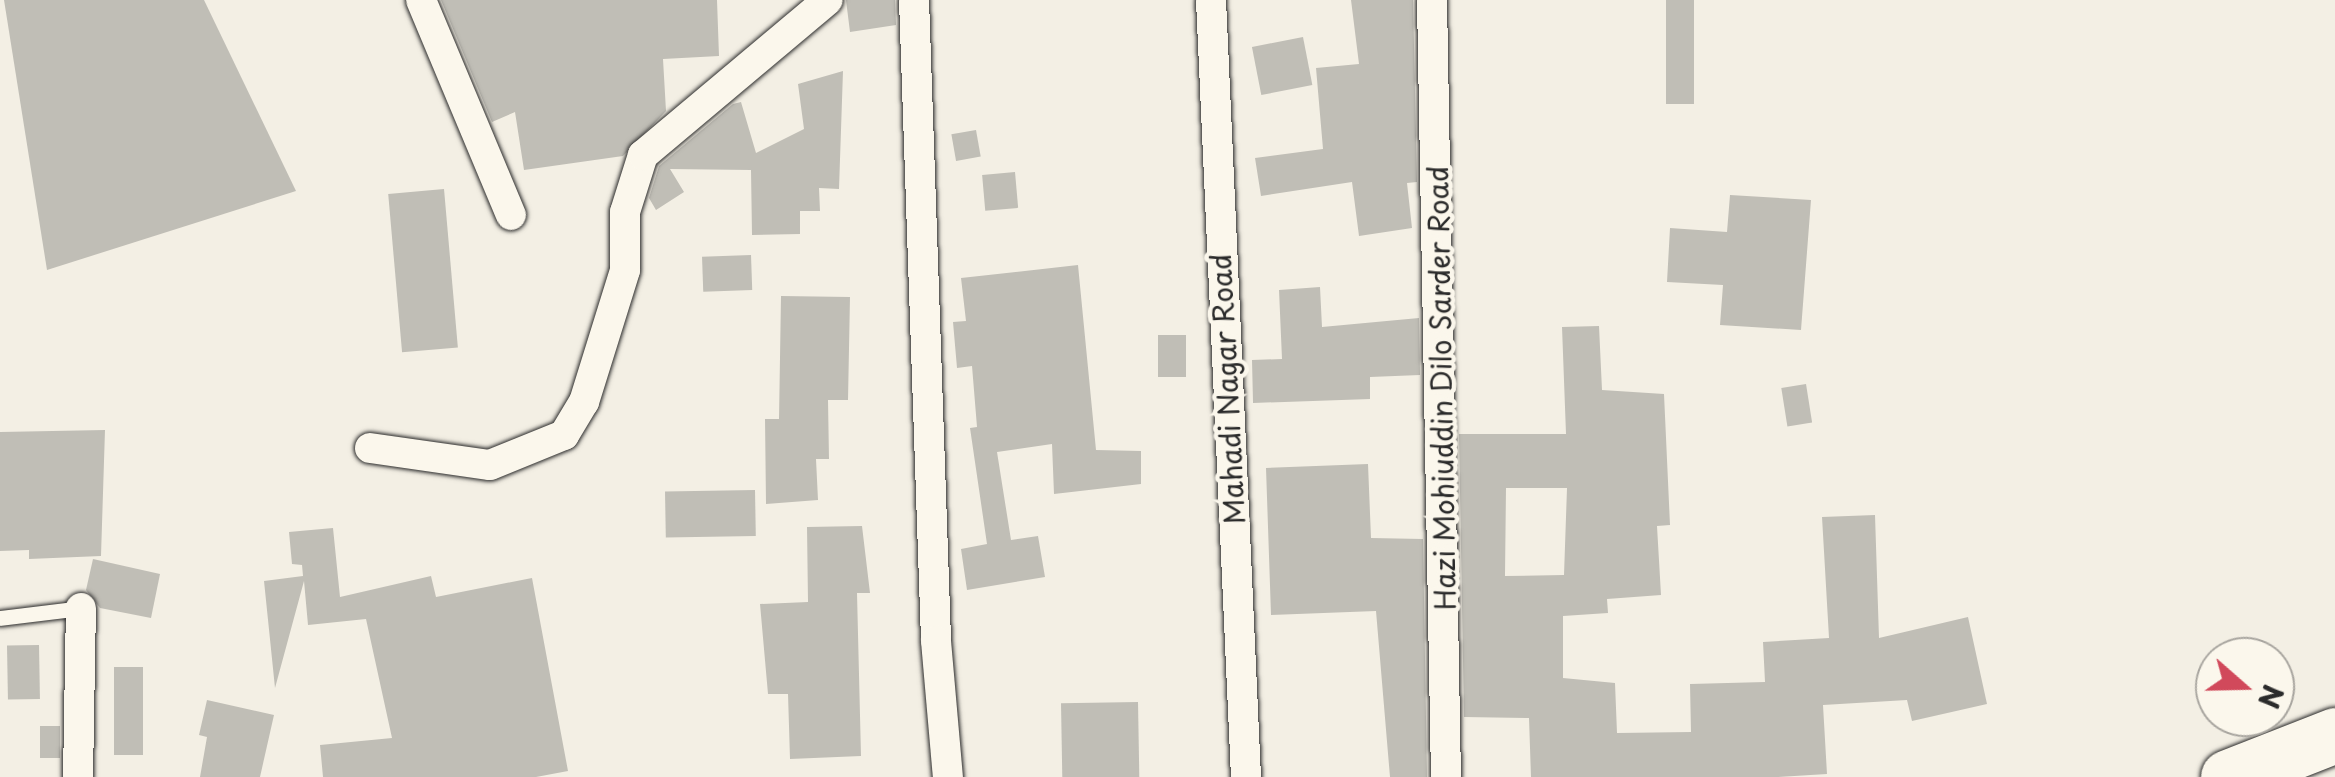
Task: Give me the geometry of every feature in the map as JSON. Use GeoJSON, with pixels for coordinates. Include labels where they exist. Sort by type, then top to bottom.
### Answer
{"type":"FeatureCollection","features":[{"type":"Feature","properties":{"kind":"highway"},"geometry":{"type":"LineString","coordinates":[[2228,777],[2335,735]]}},
{"type":"Feature","properties":{"kind":"street"},"geometry":{"type":"LineString","coordinates":[[421,0],[512,216]]}},
{"type":"Feature","properties":{"kind":"street"},"geometry":{"type":"LineString","coordinates":[[370,448],[490,465],[564,435],[584,402],[625,270],[624,212],[643,155],[828,0]]}},
{"type":"Feature","properties":{"kind":"street"},"geometry":{"type":"LineString","coordinates":[[914,0],[936,641],[948,777]]}},
{"type":"Feature","properties":{"kind":"street","name":"Mahadi Nagar Road"},"geometry":{"type":"LineString","coordinates":[[1211,0],[1246,777]]}},
{"type":"Feature","properties":{"kind":"street","name":"Hazi Mohiuddin Dilo Sarder Road"},"geometry":{"type":"LineString","coordinates":[[1432,0],[1446,777]]}},
{"type":"Feature","properties":{"kind":"street"},"geometry":{"type":"LineString","coordinates":[[78,777],[81,608]]}},
{"type":"Feature","properties":{"kind":"lane"},"geometry":{"type":"LineString","coordinates":[[0,618],[81,608]]}},
{"type":"Feature","properties":{"kind":"building"},"geometry":{"type":"Polygon","coordinates":[[[4,0],[204,0],[296,191],[47,270],[4,0]]]}},
{"type":"Feature","properties":{"kind":"building"},"geometry":{"type":"Polygon","coordinates":[[[441,0],[717,0],[719,56],[663,59],[666,111],[623,156],[524,170],[515,112],[492,122],[441,0]]]}},
{"type":"Feature","properties":{"kind":"building"},"geometry":{"type":"Polygon","coordinates":[[[846,0],[895,0],[896,25],[850,32],[846,0]]]}},
{"type":"Feature","properties":{"kind":"building"},"geometry":{"type":"Polygon","coordinates":[[[1351,0],[1413,0],[1417,182],[1407,183],[1412,228],[1359,236],[1352,182],[1261,196],[1255,158],[1323,149],[1316,68],[1359,64],[1351,0]]]}},
{"type":"Feature","properties":{"kind":"building"},"geometry":{"type":"Polygon","coordinates":[[[1666,0],[1694,0],[1694,104],[1666,104],[1666,0]]]}},
{"type":"Feature","properties":{"kind":"building"},"geometry":{"type":"Polygon","coordinates":[[[1303,37],[1312,85],[1261,95],[1252,47],[1303,37]]]}},
{"type":"Feature","properties":{"kind":"building"},"geometry":{"type":"Polygon","coordinates":[[[843,71],[839,189],[819,188],[820,211],[800,211],[800,234],[752,235],[751,170],[670,169],[684,192],[656,210],[649,198],[659,166],[733,104],[741,102],[756,153],[804,129],[798,84],[843,71]]]}},
{"type":"Feature","properties":{"kind":"building"},"geometry":{"type":"Polygon","coordinates":[[[976,130],[981,157],[956,161],[951,134],[976,130]]]}},
{"type":"Feature","properties":{"kind":"building"},"geometry":{"type":"Polygon","coordinates":[[[1015,172],[1018,208],[985,211],[982,175],[1015,172]]]}},
{"type":"Feature","properties":{"kind":"building"},"geometry":{"type":"Polygon","coordinates":[[[444,189],[458,347],[402,352],[388,194],[444,189]]]}},
{"type":"Feature","properties":{"kind":"building"},"geometry":{"type":"Polygon","coordinates":[[[1730,195],[1811,200],[1801,330],[1720,325],[1723,285],[1667,282],[1670,228],[1727,232],[1730,195]]]}},
{"type":"Feature","properties":{"kind":"building"},"geometry":{"type":"Polygon","coordinates":[[[751,255],[752,290],[703,292],[702,257],[751,255]]]}},
{"type":"Feature","properties":{"kind":"building"},"geometry":{"type":"Polygon","coordinates":[[[1078,265],[1096,450],[1141,451],[1141,484],[1054,494],[1052,444],[997,452],[1011,540],[1038,536],[1045,577],[967,590],[961,549],[987,544],[970,428],[977,427],[972,366],[957,368],[953,322],[966,321],[961,278],[1078,265]]]}},
{"type":"Feature","properties":{"kind":"building"},"geometry":{"type":"Polygon","coordinates":[[[1320,287],[1322,327],[1419,318],[1420,375],[1370,377],[1370,399],[1253,403],[1252,360],[1282,359],[1279,290],[1320,287]]]}},
{"type":"Feature","properties":{"kind":"building"},"geometry":{"type":"Polygon","coordinates":[[[781,296],[850,297],[848,400],[828,400],[829,459],[816,459],[818,500],[766,504],[765,419],[779,419],[781,296]]]}},
{"type":"Feature","properties":{"kind":"building"},"geometry":{"type":"Polygon","coordinates":[[[1599,326],[1602,390],[1664,394],[1670,525],[1657,526],[1661,595],[1607,599],[1608,613],[1563,616],[1563,678],[1615,683],[1617,733],[1691,732],[1690,684],[1765,682],[1763,642],[1829,638],[1822,517],[1875,515],[1879,638],[1968,617],[1987,704],[1912,721],[1907,700],[1823,705],[1827,774],[1531,777],[1529,718],[1464,717],[1459,434],[1566,434],[1562,327],[1599,326]],[[1506,488],[1505,576],[1564,575],[1567,488],[1506,488]]]}},
{"type":"Feature","properties":{"kind":"building"},"geometry":{"type":"Polygon","coordinates":[[[1158,335],[1186,335],[1186,377],[1158,377],[1158,335]]]}},
{"type":"Feature","properties":{"kind":"building"},"geometry":{"type":"Polygon","coordinates":[[[1806,384],[1812,423],[1787,426],[1781,388],[1806,384]]]}},
{"type":"Feature","properties":{"kind":"building"},"geometry":{"type":"Polygon","coordinates":[[[105,430],[101,556],[29,559],[29,550],[0,551],[0,432],[105,430]]]}},
{"type":"Feature","properties":{"kind":"building"},"geometry":{"type":"Polygon","coordinates":[[[1368,464],[1371,538],[1423,539],[1427,777],[1390,777],[1376,611],[1271,615],[1266,468],[1368,464]]]}},
{"type":"Feature","properties":{"kind":"building"},"geometry":{"type":"Polygon","coordinates":[[[755,490],[756,536],[666,538],[665,492],[755,490]]]}},
{"type":"Feature","properties":{"kind":"building"},"geometry":{"type":"Polygon","coordinates":[[[862,526],[870,593],[857,593],[861,756],[790,759],[788,694],[768,694],[760,604],[808,602],[807,527],[862,526]]]}},
{"type":"Feature","properties":{"kind":"building"},"geometry":{"type":"Polygon","coordinates":[[[333,528],[340,597],[431,576],[436,597],[532,578],[568,771],[536,777],[323,777],[320,745],[392,738],[366,619],[308,625],[304,581],[275,688],[264,581],[303,576],[302,565],[292,564],[289,532],[333,528]]]}},
{"type":"Feature","properties":{"kind":"building"},"geometry":{"type":"Polygon","coordinates":[[[93,559],[160,574],[151,618],[100,608],[86,590],[93,559]]]}},
{"type":"Feature","properties":{"kind":"building"},"geometry":{"type":"Polygon","coordinates":[[[39,645],[40,699],[8,700],[7,646],[39,645]]]}},
{"type":"Feature","properties":{"kind":"building"},"geometry":{"type":"Polygon","coordinates":[[[114,667],[143,667],[143,755],[114,755],[114,667]]]}},
{"type":"Feature","properties":{"kind":"building"},"geometry":{"type":"Polygon","coordinates":[[[207,700],[274,715],[260,777],[200,777],[207,737],[199,735],[207,700]]]}},
{"type":"Feature","properties":{"kind":"building"},"geometry":{"type":"Polygon","coordinates":[[[1138,702],[1139,777],[1062,777],[1061,703],[1138,702]]]}},
{"type":"Feature","properties":{"kind":"building"},"geometry":{"type":"Polygon","coordinates":[[[40,726],[60,726],[60,758],[40,758],[40,726]]]}}]}
